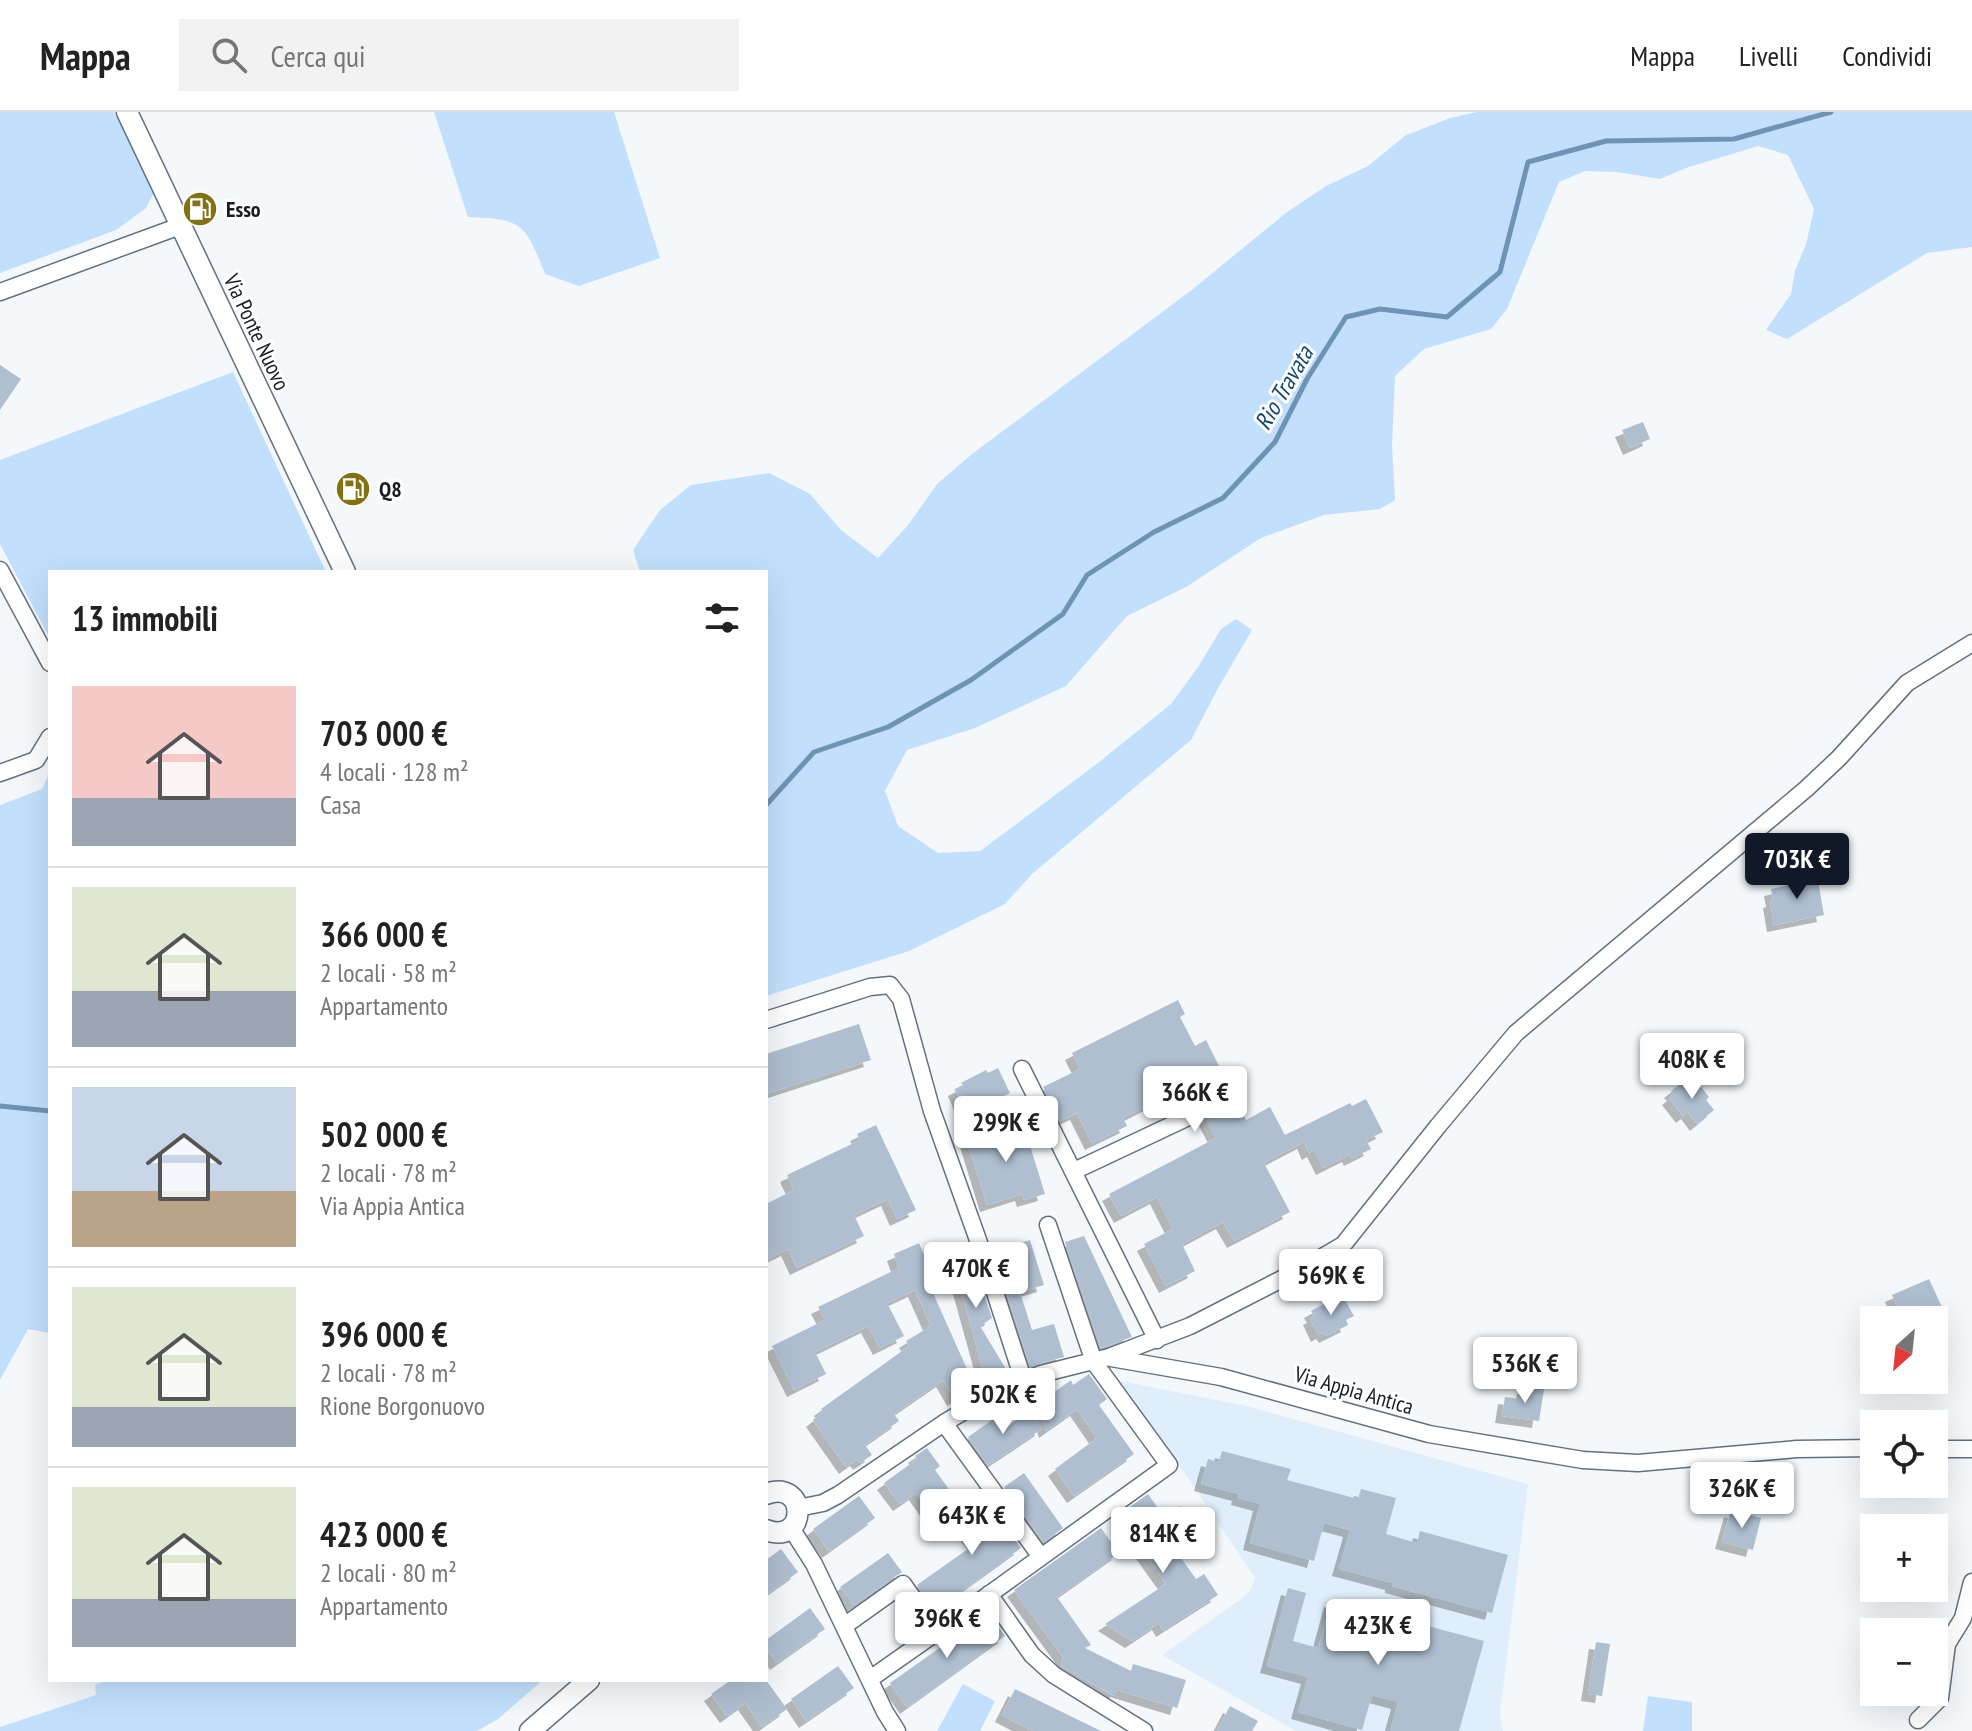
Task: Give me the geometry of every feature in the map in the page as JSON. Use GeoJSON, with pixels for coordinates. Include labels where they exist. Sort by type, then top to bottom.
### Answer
{"type":"FeatureCollection","features":[{"type":"Feature","properties":{"kind":"street","name":"Via Ponte Nuovo"},"geometry":{"type":"LineString","coordinates":[[127,112],[344,570]]}},
{"type":"Feature","properties":{"kind":"street"},"geometry":{"type":"LineString","coordinates":[[0,292],[180,226]]}},
{"type":"Feature","properties":{"kind":"street"},"geometry":{"type":"LineString","coordinates":[[0,570],[48,659]]}},
{"type":"Feature","properties":{"kind":"street"},"geometry":{"type":"LineString","coordinates":[[1102,1360],[1157,1340],[1281,1280],[1343,1245],[1516,1033],[1806,789],[1839,758],[1907,683],[1972,643]]}},
{"type":"Feature","properties":{"kind":"street"},"geometry":{"type":"LineString","coordinates":[[0,773],[36,760],[48,740]]}},
{"type":"Feature","properties":{"kind":"street"},"geometry":{"type":"LineString","coordinates":[[768,1019],[870,987],[890,985],[901,999],[932,1111],[1023,1379]]}},
{"type":"Feature","properties":{"kind":"street"},"geometry":{"type":"LineString","coordinates":[[1022,1069],[1157,1340]]}},
{"type":"Feature","properties":{"kind":"street"},"geometry":{"type":"LineString","coordinates":[[1074,1171],[1197,1113]]}},
{"type":"Feature","properties":{"kind":"street"},"geometry":{"type":"LineString","coordinates":[[870,1679],[1169,1465],[1102,1360],[1048,1225]]}},
{"type":"Feature","properties":{"kind":"street","name":"Via Appia Antica"},"geometry":{"type":"LineString","coordinates":[[794,1518],[838,1495],[944,1423],[998,1391],[1023,1379],[1102,1360],[1221,1377],[1429,1434],[1583,1460],[1638,1463],[1797,1449],[1860,1448]]}},
{"type":"Feature","properties":{"kind":"street"},"geometry":{"type":"LineString","coordinates":[[944,1423],[1041,1557]]}},
{"type":"Feature","properties":{"kind":"street"},"geometry":{"type":"LineString","coordinates":[[1948,1449],[1972,1449]]}},
{"type":"Feature","properties":{"kind":"street"},"geometry":{"type":"LineString","coordinates":[[768,1491],[787,1493],[796,1502],[794,1518],[814,1564],[897,1731]]}},
{"type":"Feature","properties":{"kind":"street"},"geometry":{"type":"LineString","coordinates":[[768,1530],[780,1533],[794,1518]]}},
{"type":"Feature","properties":{"kind":"street"},"geometry":{"type":"LineString","coordinates":[[1918,1720],[1940,1698],[1947,1644],[1963,1618],[1972,1582]]}},
{"type":"Feature","properties":{"kind":"street"},"geometry":{"type":"LineString","coordinates":[[844,1626],[903,1584],[937,1632]]}},
{"type":"Feature","properties":{"kind":"street"},"geometry":{"type":"LineString","coordinates":[[989,1594],[1032,1655],[1054,1675],[1144,1731]]}},
{"type":"Feature","properties":{"kind":"street"},"geometry":{"type":"LineString","coordinates":[[541,1728],[587,1682]]}},
{"type":"Feature","properties":{"kind":"shaded area"},"geometry":{"type":"Polygon","coordinates":[[[0,112],[114,112],[155,191],[146,208],[116,230],[0,273],[0,112]]]}},
{"type":"Feature","properties":{"kind":"shaded area"},"geometry":{"type":"Polygon","coordinates":[[[434,112],[614,112],[660,258],[579,286],[545,274],[532,244],[520,228],[501,220],[468,217],[434,112]]]}},
{"type":"Feature","properties":{"kind":"shaded area"},"geometry":{"type":"Polygon","coordinates":[[[1477,112],[1972,112],[1972,247],[1927,253],[1787,339],[1766,330],[1791,294],[1814,209],[1788,155],[1758,146],[1660,179],[1585,171],[1559,182],[1507,309],[1491,329],[1424,349],[1395,376],[1392,446],[1395,500],[1380,509],[1324,515],[1261,538],[1186,587],[1127,616],[1066,686],[975,728],[907,750],[885,791],[898,826],[938,853],[980,851],[1171,704],[1221,629],[1236,619],[1252,630],[1191,740],[1032,874],[1005,904],[909,951],[768,995],[768,570],[639,570],[633,550],[660,510],[691,485],[769,473],[810,494],[841,530],[878,558],[909,524],[937,484],[972,454],[1193,289],[1287,212],[1326,186],[1368,166],[1406,135],[1450,118],[1477,112]]]}},
{"type":"Feature","properties":{"kind":"shaded area"},"geometry":{"type":"Polygon","coordinates":[[[233,372],[325,570],[48,570],[48,635],[0,544],[0,460],[233,372]]]}},
{"type":"Feature","properties":{"kind":"shaded area"},"geometry":{"type":"Polygon","coordinates":[[[48,776],[48,1333],[28,1329],[0,1380],[0,805],[42,789],[48,776]]]}},
{"type":"Feature","properties":{"kind":"shaded area"},"geometry":{"type":"Polygon","coordinates":[[[1116,1380],[1247,1406],[1528,1484],[1500,1714],[1503,1731],[1296,1731],[1162,1655],[1245,1596],[1255,1578],[1182,1469],[1116,1380]]]}},
{"type":"Feature","properties":{"kind":"shaded area"},"geometry":{"type":"Polygon","coordinates":[[[102,1682],[541,1682],[498,1719],[477,1731],[0,1731],[0,1727],[96,1695],[95,1685],[102,1682]]]}},
{"type":"Feature","properties":{"kind":"shaded area"},"geometry":{"type":"Polygon","coordinates":[[[963,1684],[995,1701],[980,1731],[937,1731],[963,1684]]]}},
{"type":"Feature","properties":{"kind":"shaded area"},"geometry":{"type":"Polygon","coordinates":[[[1648,1696],[1692,1702],[1692,1731],[1643,1731],[1648,1696]]]}},
{"type":"Feature","properties":{"kind":"building"},"geometry":{"type":"Polygon","coordinates":[[[0,365],[21,379],[0,410],[0,365]]]}},
{"type":"Feature","properties":{"kind":"building"},"geometry":{"type":"Polygon","coordinates":[[[1643,422],[1650,439],[1630,448],[1622,430],[1643,422]]]}},
{"type":"Feature","properties":{"kind":"building"},"geometry":{"type":"Polygon","coordinates":[[[1817,875],[1824,915],[1774,925],[1771,889],[1793,884],[1792,880],[1817,875]]]}},
{"type":"Feature","properties":{"kind":"building"},"geometry":{"type":"Polygon","coordinates":[[[1178,1000],[1185,1014],[1180,1017],[1195,1046],[1206,1040],[1246,1120],[1270,1107],[1285,1135],[1350,1103],[1352,1106],[1366,1099],[1383,1132],[1366,1140],[1371,1149],[1351,1159],[1349,1155],[1323,1168],[1314,1150],[1309,1153],[1304,1142],[1264,1163],[1290,1212],[1234,1241],[1223,1222],[1182,1244],[1195,1271],[1166,1286],[1144,1244],[1173,1229],[1157,1197],[1121,1216],[1109,1194],[1216,1138],[1206,1119],[1207,1108],[1198,1102],[1189,1085],[1123,1118],[1127,1126],[1092,1143],[1077,1113],[1060,1121],[1043,1087],[1080,1069],[1072,1053],[1178,1000]]]}},
{"type":"Feature","properties":{"kind":"building"},"geometry":{"type":"Polygon","coordinates":[[[859,1024],[871,1060],[768,1093],[768,1053],[859,1024]]]}},
{"type":"Feature","properties":{"kind":"building"},"geometry":{"type":"Polygon","coordinates":[[[998,1068],[1010,1093],[966,1116],[955,1089],[986,1070],[988,1073],[998,1068]]]}},
{"type":"Feature","properties":{"kind":"building"},"geometry":{"type":"Polygon","coordinates":[[[1688,1078],[1695,1086],[1698,1083],[1714,1110],[1697,1124],[1688,1112],[1683,1116],[1669,1098],[1674,1094],[1671,1091],[1688,1078]]]}},
{"type":"Feature","properties":{"kind":"building"},"geometry":{"type":"Polygon","coordinates":[[[1022,1120],[1045,1194],[1024,1200],[1022,1194],[987,1205],[967,1140],[977,1137],[975,1134],[1022,1120]]]}},
{"type":"Feature","properties":{"kind":"building"},"geometry":{"type":"Polygon","coordinates":[[[876,1125],[916,1210],[897,1219],[888,1199],[854,1215],[864,1236],[797,1268],[788,1249],[768,1259],[768,1203],[794,1190],[787,1175],[860,1140],[857,1134],[876,1125]]]}},
{"type":"Feature","properties":{"kind":"building"},"geometry":{"type":"Polygon","coordinates":[[[1084,1236],[1132,1337],[1101,1348],[1065,1242],[1084,1236]]]}},
{"type":"Feature","properties":{"kind":"building"},"geometry":{"type":"Polygon","coordinates":[[[1030,1240],[1044,1285],[1020,1292],[1032,1330],[1054,1324],[1064,1357],[1030,1366],[997,1262],[1004,1259],[1001,1249],[1030,1240]]]}},
{"type":"Feature","properties":{"kind":"building"},"geometry":{"type":"Polygon","coordinates":[[[919,1243],[935,1281],[929,1284],[975,1387],[954,1399],[943,1380],[894,1414],[899,1421],[865,1445],[872,1455],[860,1463],[857,1459],[846,1467],[813,1420],[823,1412],[821,1409],[909,1346],[906,1341],[931,1326],[915,1290],[887,1303],[904,1336],[880,1348],[868,1326],[815,1352],[826,1374],[794,1390],[772,1346],[825,1320],[818,1307],[899,1268],[894,1254],[919,1243]]]}},
{"type":"Feature","properties":{"kind":"building"},"geometry":{"type":"Polygon","coordinates":[[[968,1245],[992,1318],[980,1326],[1006,1369],[986,1381],[950,1251],[968,1245]]]}},
{"type":"Feature","properties":{"kind":"building"},"geometry":{"type":"Polygon","coordinates":[[[1929,1279],[1942,1306],[1897,1306],[1892,1295],[1929,1279]]]}},
{"type":"Feature","properties":{"kind":"building"},"geometry":{"type":"Polygon","coordinates":[[[1333,1299],[1336,1304],[1345,1300],[1354,1316],[1346,1320],[1348,1325],[1326,1336],[1323,1332],[1318,1335],[1310,1318],[1314,1316],[1311,1311],[1333,1299]]]}},
{"type":"Feature","properties":{"kind":"building"},"geometry":{"type":"Polygon","coordinates":[[[1089,1374],[1107,1399],[1099,1405],[1134,1454],[1074,1496],[1055,1469],[1097,1438],[1077,1409],[1046,1431],[1038,1404],[1071,1380],[1073,1385],[1089,1374]]]}},
{"type":"Feature","properties":{"kind":"building"},"geometry":{"type":"Polygon","coordinates":[[[1524,1387],[1544,1389],[1539,1421],[1502,1416],[1505,1397],[1522,1399],[1524,1387]]]}},
{"type":"Feature","properties":{"kind":"building"},"geometry":{"type":"Polygon","coordinates":[[[1030,1410],[1042,1429],[988,1465],[968,1437],[999,1415],[1007,1427],[1030,1410]]]}},
{"type":"Feature","properties":{"kind":"building"},"geometry":{"type":"Polygon","coordinates":[[[927,1448],[940,1466],[935,1470],[954,1496],[930,1513],[916,1493],[900,1504],[884,1483],[927,1448]]]}},
{"type":"Feature","properties":{"kind":"building"},"geometry":{"type":"Polygon","coordinates":[[[1222,1451],[1291,1469],[1287,1480],[1358,1499],[1361,1489],[1396,1498],[1386,1534],[1417,1543],[1420,1531],[1508,1555],[1492,1613],[1339,1569],[1350,1530],[1324,1523],[1314,1561],[1250,1543],[1260,1504],[1238,1498],[1239,1494],[1201,1484],[1208,1459],[1219,1462],[1222,1451]]]}},
{"type":"Feature","properties":{"kind":"building"},"geometry":{"type":"Polygon","coordinates":[[[1024,1473],[1063,1528],[1044,1542],[1004,1487],[1024,1473]]]}},
{"type":"Feature","properties":{"kind":"building"},"geometry":{"type":"Polygon","coordinates":[[[1148,1494],[1165,1518],[1181,1506],[1193,1522],[1168,1540],[1196,1579],[1204,1574],[1218,1595],[1163,1630],[1159,1623],[1132,1641],[1105,1624],[1166,1584],[1141,1549],[1150,1542],[1127,1509],[1148,1494]]]}},
{"type":"Feature","properties":{"kind":"building"},"geometry":{"type":"Polygon","coordinates":[[[859,1496],[875,1518],[829,1551],[813,1529],[859,1496]]]}},
{"type":"Feature","properties":{"kind":"building"},"geometry":{"type":"Polygon","coordinates":[[[987,1501],[1021,1548],[935,1610],[917,1585],[975,1544],[959,1522],[987,1501]]]}},
{"type":"Feature","properties":{"kind":"building"},"geometry":{"type":"Polygon","coordinates":[[[1731,1510],[1761,1518],[1753,1550],[1722,1542],[1731,1510]]]}},
{"type":"Feature","properties":{"kind":"building"},"geometry":{"type":"Polygon","coordinates":[[[1101,1528],[1119,1553],[1057,1597],[1091,1645],[1085,1648],[1131,1671],[1133,1664],[1186,1680],[1177,1708],[1117,1690],[1114,1696],[1061,1666],[1063,1657],[1014,1590],[1101,1528]]]}},
{"type":"Feature","properties":{"kind":"building"},"geometry":{"type":"Polygon","coordinates":[[[781,1549],[798,1572],[768,1594],[768,1559],[781,1549]]]}},
{"type":"Feature","properties":{"kind":"building"},"geometry":{"type":"Polygon","coordinates":[[[888,1553],[902,1572],[854,1605],[840,1587],[888,1553]]]}},
{"type":"Feature","properties":{"kind":"building"},"geometry":{"type":"Polygon","coordinates":[[[1288,1588],[1306,1593],[1293,1641],[1318,1648],[1331,1600],[1484,1641],[1459,1731],[1390,1731],[1398,1702],[1372,1695],[1362,1730],[1298,1712],[1308,1677],[1267,1666],[1288,1588]]]}},
{"type":"Feature","properties":{"kind":"building"},"geometry":{"type":"Polygon","coordinates":[[[810,1608],[825,1629],[777,1663],[768,1650],[768,1639],[810,1608]]]}},
{"type":"Feature","properties":{"kind":"building"},"geometry":{"type":"Polygon","coordinates":[[[989,1613],[1005,1636],[907,1707],[890,1683],[989,1613]]]}},
{"type":"Feature","properties":{"kind":"building"},"geometry":{"type":"Polygon","coordinates":[[[1596,1642],[1610,1644],[1602,1696],[1588,1694],[1596,1642]]]}},
{"type":"Feature","properties":{"kind":"building"},"geometry":{"type":"Polygon","coordinates":[[[838,1666],[854,1688],[806,1721],[791,1699],[838,1666]]]}},
{"type":"Feature","properties":{"kind":"building"},"geometry":{"type":"Polygon","coordinates":[[[728,1682],[767,1682],[787,1709],[762,1727],[745,1703],[727,1716],[711,1694],[728,1682]]]}},
{"type":"Feature","properties":{"kind":"building"},"geometry":{"type":"Polygon","coordinates":[[[1015,1689],[1101,1731],[1033,1731],[1002,1715],[1015,1689]]]}},
{"type":"Feature","properties":{"kind":"building"},"geometry":{"type":"Polygon","coordinates":[[[1230,1706],[1258,1721],[1252,1731],[1217,1731],[1230,1706]]]}},
{"type":"Feature","properties":{"kind":"waterway","name":"Rio Travata"},"geometry":{"type":"LineString","coordinates":[[768,803],[814,752],[888,727],[971,680],[1063,614],[1087,575],[1154,532],[1223,498],[1275,442],[1307,379],[1346,317],[1380,309],[1447,317],[1500,272],[1528,162],[1606,141],[1734,139],[1831,112]]}},
{"type":"Feature","properties":{"kind":"waterway","name":"Rio Travata"},"geometry":{"type":"LineString","coordinates":[[0,1106],[48,1111]]}},
{"type":"Feature","properties":{"kind":"place","name":"Esso"},"geometry":{"type":"Point","coordinates":[200,209]}},
{"type":"Feature","properties":{"kind":"place","name":"Q8"},"geometry":{"type":"Point","coordinates":[353,489]}}]}
